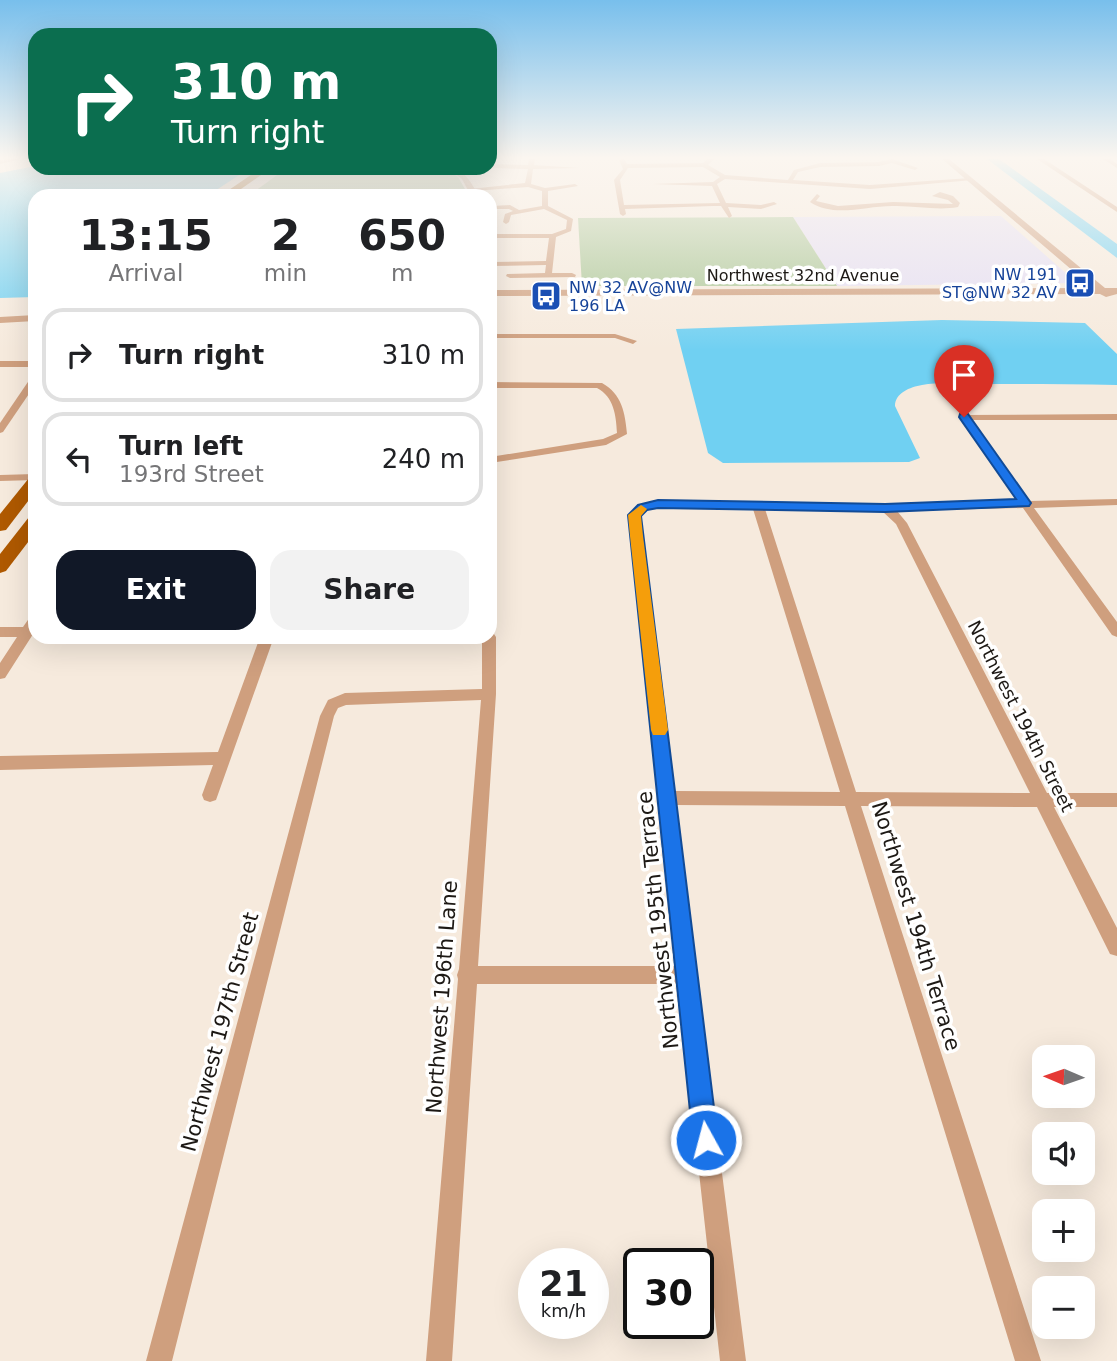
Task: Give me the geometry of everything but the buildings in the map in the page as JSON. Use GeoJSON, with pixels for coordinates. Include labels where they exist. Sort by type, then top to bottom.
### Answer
{"type":"FeatureCollection","features":[{"type":"Feature","properties":{"kind":"main road"},"geometry":{"type":"LineString","coordinates":[[0,526],[28,488]]}},
{"type":"Feature","properties":{"kind":"main road"},"geometry":{"type":"LineString","coordinates":[[0,567],[28,530]]}},
{"type":"Feature","properties":{"kind":"street"},"geometry":{"type":"LineString","coordinates":[[497,236],[553,236],[569,230],[570,223]]}},
{"type":"Feature","properties":{"kind":"street"},"geometry":{"type":"LineString","coordinates":[[1021,223],[1117,303]]}},
{"type":"Feature","properties":{"kind":"street"},"geometry":{"type":"LineString","coordinates":[[548,275],[553,236]]}},
{"type":"Feature","properties":{"kind":"street"},"geometry":{"type":"LineString","coordinates":[[497,264],[549,263]]}},
{"type":"Feature","properties":{"kind":"street"},"geometry":{"type":"LineString","coordinates":[[511,264],[510,279],[572,275]]}},
{"type":"Feature","properties":{"kind":"street","name":"Northwest 32nd Avenue"},"geometry":{"type":"LineString","coordinates":[[497,293],[679,290],[1117,291]]}},
{"type":"Feature","properties":{"kind":"street"},"geometry":{"type":"LineString","coordinates":[[0,320],[28,318]]}},
{"type":"Feature","properties":{"kind":"street"},"geometry":{"type":"LineString","coordinates":[[497,336],[615,336],[633,341]]}},
{"type":"Feature","properties":{"kind":"street"},"geometry":{"type":"LineString","coordinates":[[0,364],[28,364]]}},
{"type":"Feature","properties":{"kind":"street"},"geometry":{"type":"LineString","coordinates":[[497,385],[588,383],[606,388],[612,392],[618,405],[622,434],[606,442],[497,459]]}},
{"type":"Feature","properties":{"kind":"street"},"geometry":{"type":"LineString","coordinates":[[0,430],[5,416],[28,387]]}},
{"type":"Feature","properties":{"kind":"street"},"geometry":{"type":"LineString","coordinates":[[1116,629],[964,417],[1117,416]]}},
{"type":"Feature","properties":{"kind":"street"},"geometry":{"type":"LineString","coordinates":[[0,478],[28,479]]}},
{"type":"Feature","properties":{"kind":"street"},"geometry":{"type":"LineString","coordinates":[[758,506],[855,505],[885,508],[1117,502]]}},
{"type":"Feature","properties":{"kind":"street","name":"Northwest 195th Terrace"},"geometry":{"type":"LineString","coordinates":[[733,1361],[686,975],[635,515],[642,508],[658,504],[758,506]]}},
{"type":"Feature","properties":{"kind":"street","name":"Northwest 194th Terrace"},"geometry":{"type":"LineString","coordinates":[[758,506],[1028,1361]]}},
{"type":"Feature","properties":{"kind":"street","name":"Northwest 194th Street"},"geometry":{"type":"LineString","coordinates":[[885,508],[901,523],[1117,947]]}},
{"type":"Feature","properties":{"kind":"street"},"geometry":{"type":"LineString","coordinates":[[0,632],[28,627]]}},
{"type":"Feature","properties":{"kind":"street"},"geometry":{"type":"LineString","coordinates":[[0,674],[28,631]]}},
{"type":"Feature","properties":{"kind":"street"},"geometry":{"type":"LineString","coordinates":[[210,795],[264,644]]}},
{"type":"Feature","properties":{"kind":"street","name":"Northwest 196th Lane"},"geometry":{"type":"LineString","coordinates":[[439,1361],[489,694],[489,644]]}},
{"type":"Feature","properties":{"kind":"street"},"geometry":{"type":"LineString","coordinates":[[0,646],[18,646]]}},
{"type":"Feature","properties":{"kind":"street","name":"Northwest 197th Street"},"geometry":{"type":"LineString","coordinates":[[159,1361],[327,716],[333,704],[345,699],[489,694]]}},
{"type":"Feature","properties":{"kind":"street"},"geometry":{"type":"LineString","coordinates":[[0,763],[223,758]]}},
{"type":"Feature","properties":{"kind":"street"},"geometry":{"type":"LineString","coordinates":[[667,798],[1117,800]]}},
{"type":"Feature","properties":{"kind":"street"},"geometry":{"type":"LineString","coordinates":[[466,975],[686,975]]}},
{"type":"Feature","properties":{"kind":"shaded area"},"geometry":{"type":"Polygon","coordinates":[[[797,223],[1008,223],[1077,283],[837,286],[797,223]]]}},
{"type":"Feature","properties":{"kind":"green space"},"geometry":{"type":"Polygon","coordinates":[[[578,223],[797,223],[837,286],[582,286],[578,223]]]}},
{"type":"Feature","properties":{"kind":"water"},"geometry":{"type":"Polygon","coordinates":[[[0,223],[28,223],[28,297],[0,298],[0,223]]]}},
{"type":"Feature","properties":{"kind":"water"},"geometry":{"type":"Polygon","coordinates":[[[1070,223],[1087,223],[1117,244],[1117,258],[1070,223]]]}},
{"type":"Feature","properties":{"kind":"water"},"geometry":{"type":"Polygon","coordinates":[[[942,320],[1085,323],[1117,354],[1117,385],[946,383],[913,387],[900,394],[895,406],[920,458],[909,462],[723,463],[708,453],[676,329],[942,320]]]}},
{"type":"Feature","properties":{"kind":"slow traffic"},"geometry":{"type":"LineString","coordinates":[[641,509],[635,515],[636,536],[659,730]]}},
{"type":"Feature","properties":{"kind":"place","name":"NW 191 ST@NW 32 AV"},"geometry":{"type":"Point","coordinates":[1080,283]}},
{"type":"Feature","properties":{"kind":"place","name":"NW 32 AV@NW 196 LA"},"geometry":{"type":"Point","coordinates":[546,296]}},
{"type":"Feature","properties":{"kind":"route"},"geometry":{"type":"LineString","coordinates":[[706,1140],[635,515],[642,508],[658,504],[855,505],[885,508],[1025,503],[964,417]]}}]}
